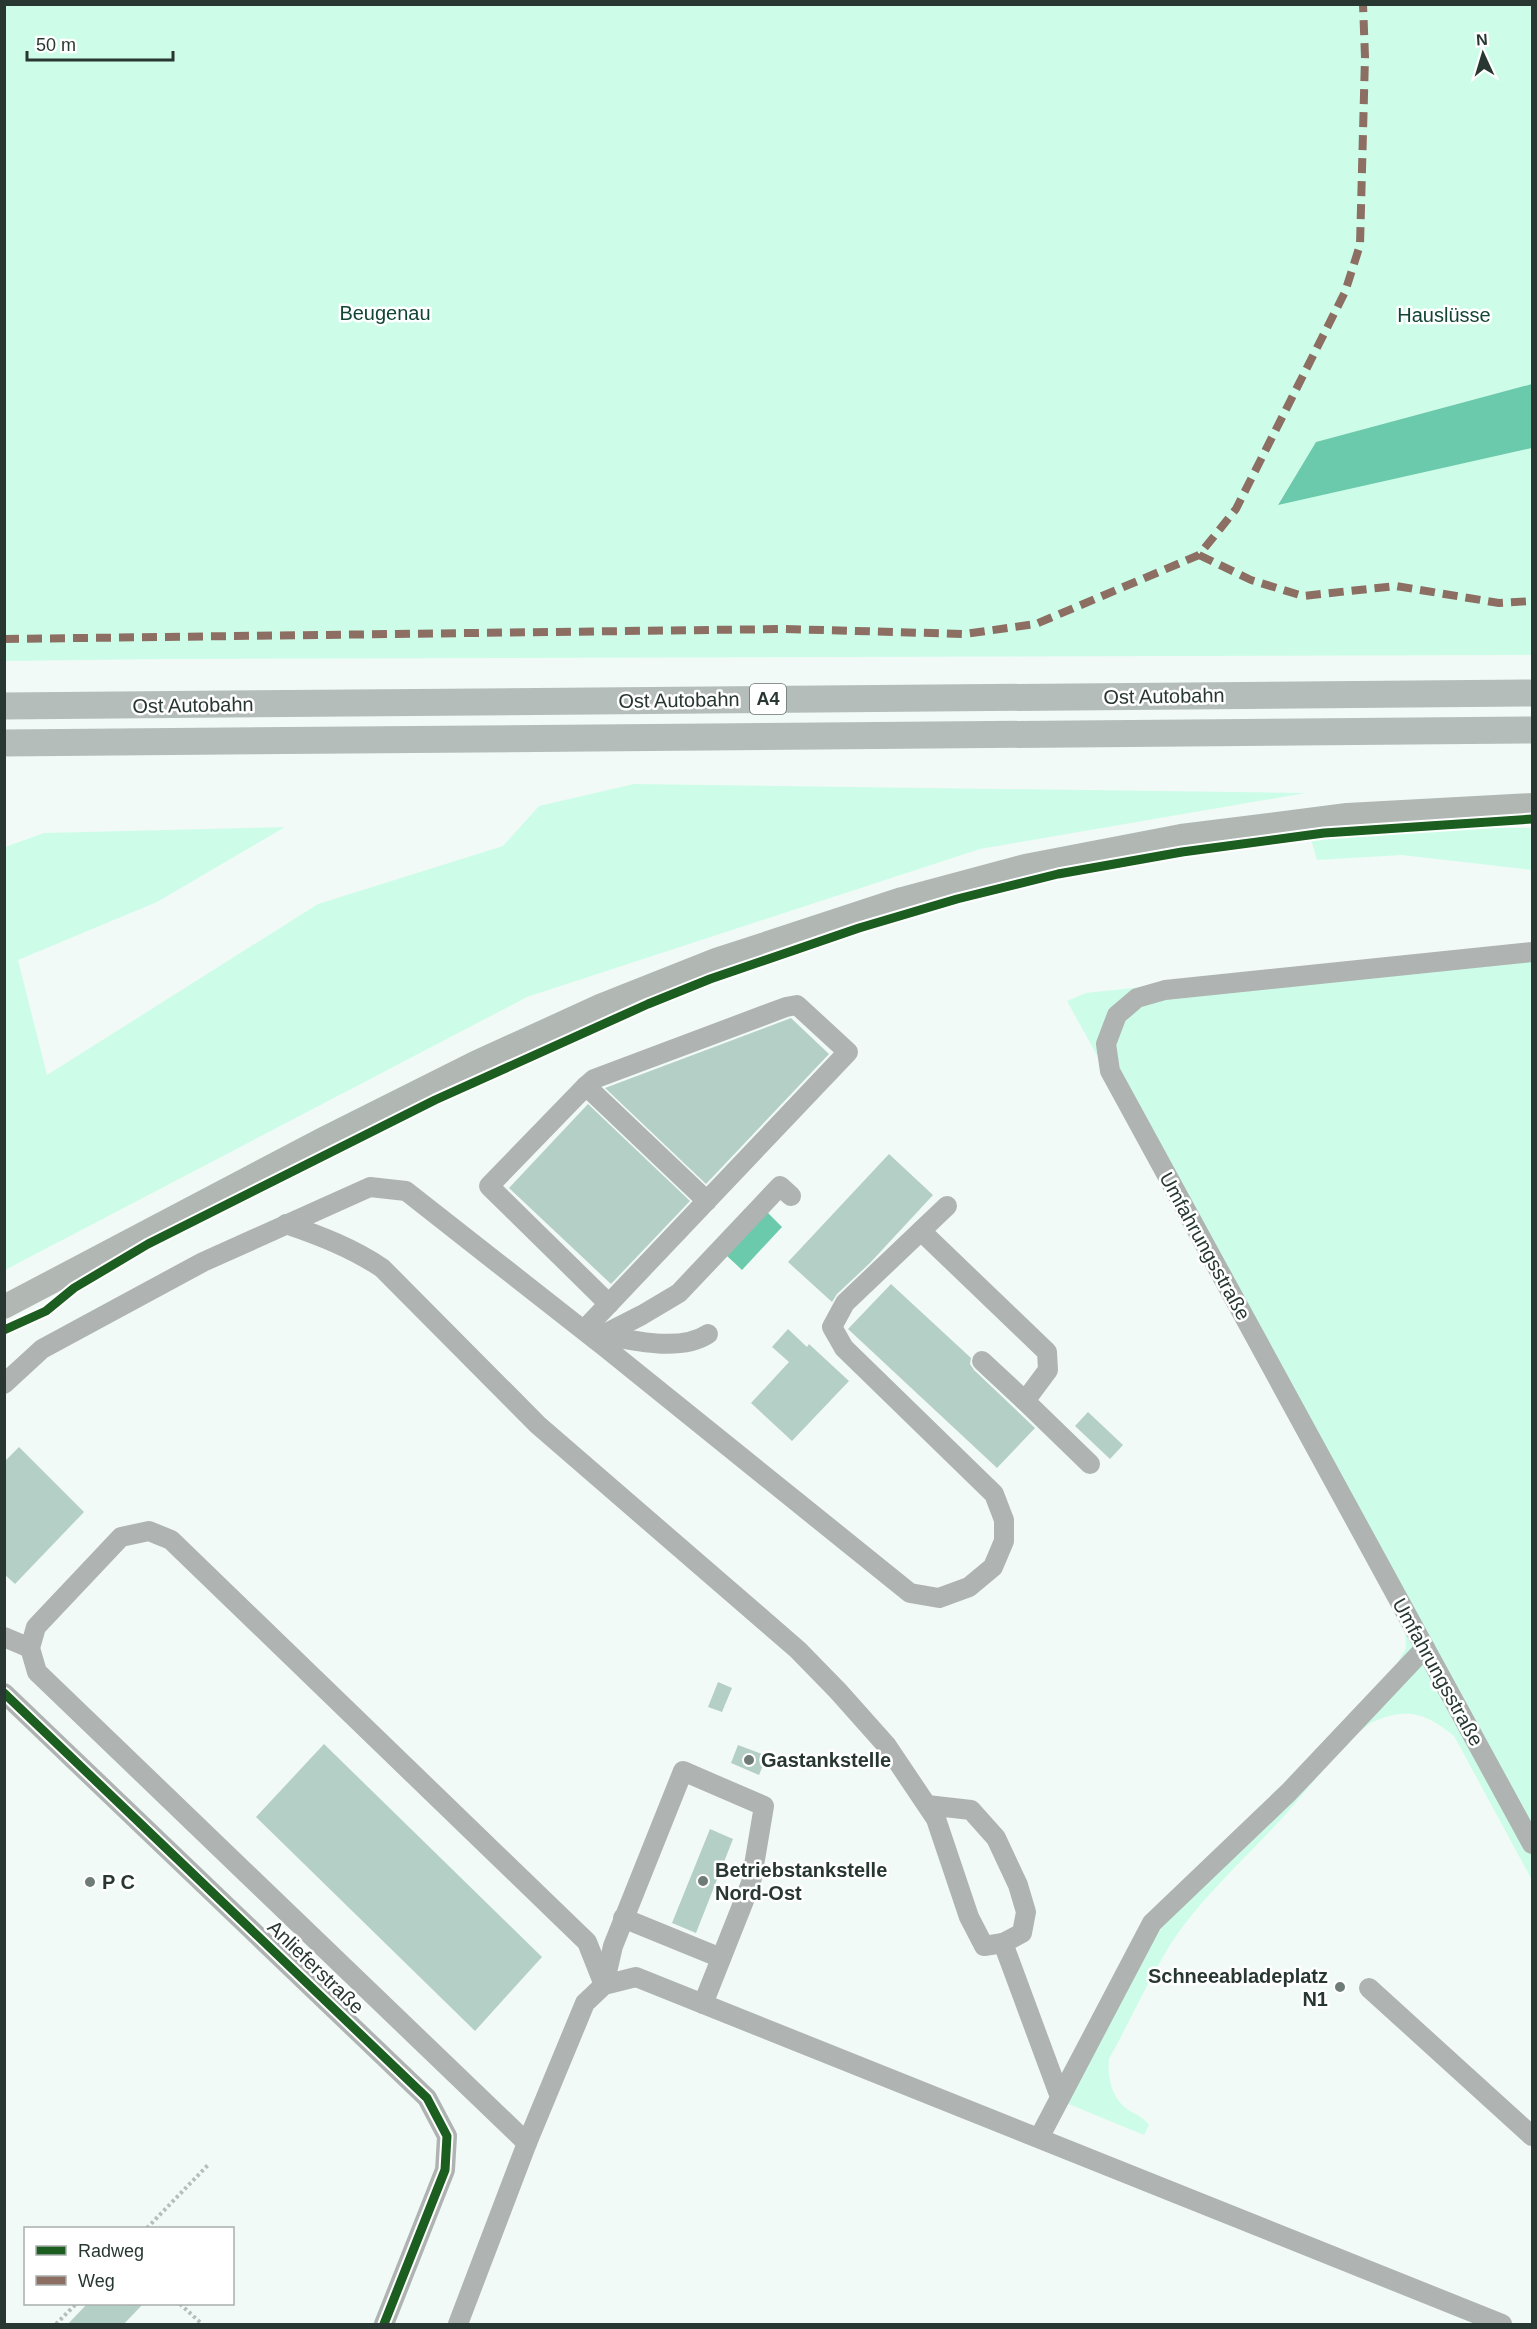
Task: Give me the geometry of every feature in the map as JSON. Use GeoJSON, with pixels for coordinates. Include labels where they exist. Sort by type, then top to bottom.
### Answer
{"type":"FeatureCollection","features":[{"type":"Feature","properties":{"kind":"highway","name":"Ost Autobahn"},"geometry":{"type":"LineString","coordinates":[[4,706],[1533,693]]}},
{"type":"Feature","properties":{"kind":"highway","name":"Ost Autobahn"},"geometry":{"type":"LineString","coordinates":[[4,743],[1533,730]]}},
{"type":"Feature","properties":{"kind":"main road"},"geometry":{"type":"LineString","coordinates":[[4,1307],[302,1150],[475,1063],[600,1006],[716,960],[902,899],[1025,866],[1159,841],[1347,815],[1533,805]]}},
{"type":"Feature","properties":{"kind":"street","name":"Umfahrungsstraße"},"geometry":{"type":"LineString","coordinates":[[1533,952],[1165,990],[1137,998],[1117,1015],[1106,1044],[1110,1071],[1533,1844]]}},
{"type":"Feature","properties":{"kind":"street"},"geometry":{"type":"LineString","coordinates":[[594,1335],[609,1304],[848,1052],[797,1005],[786,1007],[594,1079],[489,1186],[609,1304]]}},
{"type":"Feature","properties":{"kind":"street"},"geometry":{"type":"LineString","coordinates":[[586,1086],[707,1202]]}},
{"type":"Feature","properties":{"kind":"street"},"geometry":{"type":"LineString","coordinates":[[594,1335],[642,1315],[679,1293],[780,1186],[791,1196]]}},
{"type":"Feature","properties":{"kind":"street"},"geometry":{"type":"LineString","coordinates":[[4,1384],[42,1349],[203,1262],[370,1187],[406,1191],[594,1335],[910,1593],[939,1598],[969,1587],[993,1567],[1004,1541],[1004,1520],[994,1494],[844,1348],[832,1327],[845,1303],[947,1206]]}},
{"type":"Feature","properties":{"kind":"street"},"geometry":{"type":"LineString","coordinates":[[286,1224],[359,1252],[382,1268],[538,1425],[715,1577],[822,1674],[887,1746],[936,1819],[969,1917],[984,1946],[1003,1943],[1022,1933],[1026,1912],[1018,1885],[996,1838],[971,1810],[927,1805]]}},
{"type":"Feature","properties":{"kind":"street"},"geometry":{"type":"LineString","coordinates":[[921,1231],[1047,1352],[1048,1370],[1025,1401]]}},
{"type":"Feature","properties":{"kind":"street"},"geometry":{"type":"LineString","coordinates":[[594,1335],[634,1341],[687,1344],[698,1341],[708,1334]]}},
{"type":"Feature","properties":{"kind":"street"},"geometry":{"type":"LineString","coordinates":[[982,1361],[1090,1464]]}},
{"type":"Feature","properties":{"kind":"street"},"geometry":{"type":"LineString","coordinates":[[527,2143],[37,1672],[30,1648],[36,1627],[121,1537],[149,1531],[171,1540],[587,1942],[604,1985]]}},
{"type":"Feature","properties":{"kind":"street"},"geometry":{"type":"LineString","coordinates":[[4,1637],[30,1648]]}},
{"type":"Feature","properties":{"kind":"street"},"geometry":{"type":"LineString","coordinates":[[1039,2138],[1152,1923],[1289,1792],[1425,1648]]}},
{"type":"Feature","properties":{"kind":"street","name":"Anlieferstraße"},"geometry":{"type":"LineString","coordinates":[[4,1693],[427,2098],[447,2136],[445,2170],[384,2325]]}},
{"type":"Feature","properties":{"kind":"street"},"geometry":{"type":"LineString","coordinates":[[604,1985],[613,1946],[683,1771],[764,1806],[751,1883],[703,2004]]}},
{"type":"Feature","properties":{"kind":"street"},"geometry":{"type":"LineString","coordinates":[[624,1918],[721,1958]]}},
{"type":"Feature","properties":{"kind":"street"},"geometry":{"type":"LineString","coordinates":[[1003,1943],[1060,2097]]}},
{"type":"Feature","properties":{"kind":"street"},"geometry":{"type":"LineString","coordinates":[[458,2325],[527,2143],[585,2003],[604,1985],[636,1977],[1502,2325]]}},
{"type":"Feature","properties":{"kind":"street"},"geometry":{"type":"LineString","coordinates":[[1369,1988],[1533,2136]]}},
{"type":"Feature","properties":{"kind":"path"},"geometry":{"type":"LineString","coordinates":[[149,2227],[208,2165]]}},
{"type":"Feature","properties":{"kind":"path"},"geometry":{"type":"LineString","coordinates":[[56,2325],[75,2305]]}},
{"type":"Feature","properties":{"kind":"path"},"geometry":{"type":"LineString","coordinates":[[181,2305],[202,2325]]}},
{"type":"Feature","properties":{"kind":"green space","name":"Beugenau"},"geometry":{"type":"Polygon","coordinates":[[[4,5],[1532,5],[1532,384],[1316,442],[1278,504],[1532,448],[1532,655],[5,661],[4,5]]]}},
{"type":"Feature","properties":{"kind":"green space"},"geometry":{"type":"Polygon","coordinates":[[[634,784],[1306,793],[980,849],[527,997],[5,1270],[5,847],[44,833],[285,827],[157,902],[18,960],[47,1075],[318,904],[503,846],[539,806],[634,784]]]}},
{"type":"Feature","properties":{"kind":"green space"},"geometry":{"type":"Polygon","coordinates":[[[1445,828],[1532,828],[1532,870],[1402,855],[1317,860],[1311,840],[1445,828]]]}},
{"type":"Feature","properties":{"kind":"green space"},"geometry":{"type":"Polygon","coordinates":[[[1532,945],[1532,1880],[1454,1736],[1435,1722],[1417,1715],[1397,1714],[1366,1726],[1343,1748],[1287,1813],[1208,1896],[1179,1932],[1152,1977],[1109,2059],[1110,2081],[1115,2095],[1124,2106],[1149,2125],[1144,2135],[1066,2103],[1140,1958],[1172,1912],[1366,1717],[1406,1648],[1404,1614],[1067,1001],[1086,993],[1532,945]]]}},
{"type":"Feature","properties":{"kind":"shaded area"},"geometry":{"type":"Polygon","coordinates":[[[1532,384],[1532,448],[1278,505],[1316,442],[1532,384]]]}},
{"type":"Feature","properties":{"kind":"shaded area"},"geometry":{"type":"Polygon","coordinates":[[[767,1212],[782,1227],[742,1270],[726,1255],[767,1212]]]}},
{"type":"Feature","properties":{"kind":"building"},"geometry":{"type":"Polygon","coordinates":[[[791,1018],[829,1054],[706,1184],[605,1088],[791,1018]]]}},
{"type":"Feature","properties":{"kind":"building"},"geometry":{"type":"Polygon","coordinates":[[[588,1104],[690,1201],[611,1284],[509,1188],[588,1104]]]}},
{"type":"Feature","properties":{"kind":"building"},"geometry":{"type":"Polygon","coordinates":[[[889,1154],[933,1195],[870,1263],[837,1294],[832,1302],[788,1262],[889,1154]]]}},
{"type":"Feature","properties":{"kind":"building"},"geometry":{"type":"Polygon","coordinates":[[[891,1284],[971,1358],[970,1364],[974,1370],[1035,1428],[997,1468],[848,1329],[891,1284]]]}},
{"type":"Feature","properties":{"kind":"building"},"geometry":{"type":"Polygon","coordinates":[[[788,1329],[807,1347],[809,1344],[849,1381],[792,1441],[751,1403],[789,1362],[772,1347],[788,1329]]]}},
{"type":"Feature","properties":{"kind":"building"},"geometry":{"type":"Polygon","coordinates":[[[1088,1412],[1123,1445],[1110,1459],[1075,1426],[1088,1412]]]}},
{"type":"Feature","properties":{"kind":"building"},"geometry":{"type":"Polygon","coordinates":[[[19,1447],[84,1512],[15,1584],[4,1574],[4,1462],[19,1447]]]}},
{"type":"Feature","properties":{"kind":"building"},"geometry":{"type":"Polygon","coordinates":[[[718,1682],[732,1688],[722,1712],[708,1707],[718,1682]]]}},
{"type":"Feature","properties":{"kind":"building"},"geometry":{"type":"Polygon","coordinates":[[[324,1744],[542,1957],[475,2031],[256,1817],[324,1744]]]}},
{"type":"Feature","properties":{"kind":"building","name":"Gastankstelle"},"geometry":{"type":"Polygon","coordinates":[[[738,1745],[767,1756],[759,1775],[731,1763],[738,1745]]]}},
{"type":"Feature","properties":{"kind":"building","name":"Betriebstankstelle Nord-Ost"},"geometry":{"type":"Polygon","coordinates":[[[710,1829],[733,1839],[696,1933],[672,1923],[710,1829]]]}},
{"type":"Feature","properties":{"kind":"building"},"geometry":{"type":"Polygon","coordinates":[[[86,2305],[142,2305],[123,2325],[67,2325],[86,2305]]]}},
{"type":"Feature","properties":{"kind":"marked path"},"geometry":{"type":"LineString","coordinates":[[4,639],[785,629],[965,634],[1036,624],[1199,555],[1236,509],[1345,292],[1360,245],[1365,57],[1363,4]]}},
{"type":"Feature","properties":{"kind":"marked path"},"geometry":{"type":"LineString","coordinates":[[1199,555],[1251,580],[1303,596],[1396,586],[1499,603],[1532,601]]}},
{"type":"Feature","properties":{"kind":"cycle path"},"geometry":{"type":"LineString","coordinates":[[4,1330],[46,1311],[74,1288],[148,1244],[435,1100],[648,1004],[710,979],[859,928],[957,899],[1058,874],[1182,852],[1324,833],[1532,819]]}},
{"type":"Feature","properties":{"kind":"cycle path"},"geometry":{"type":"LineString","coordinates":[[4,1693],[427,2098],[447,2136],[445,2170],[384,2324]]}},
{"type":"Feature","properties":{"kind":"place","name":"Gastankstelle"},"geometry":{"type":"Point","coordinates":[749,1760]}},
{"type":"Feature","properties":{"kind":"place","name":"Betriebstankstelle Nord-Ost"},"geometry":{"type":"Point","coordinates":[703,1881]}},
{"type":"Feature","properties":{"kind":"place","name":"P C"},"geometry":{"type":"Point","coordinates":[90,1882]}},
{"type":"Feature","properties":{"kind":"place","name":"Schneeabladeplatz N1"},"geometry":{"type":"Point","coordinates":[1340,1987]}},
{"type":"Feature","properties":{"kind":"park label","name":"Hauslüsse"},"geometry":{"type":"Point","coordinates":[1444,315]}}]}
